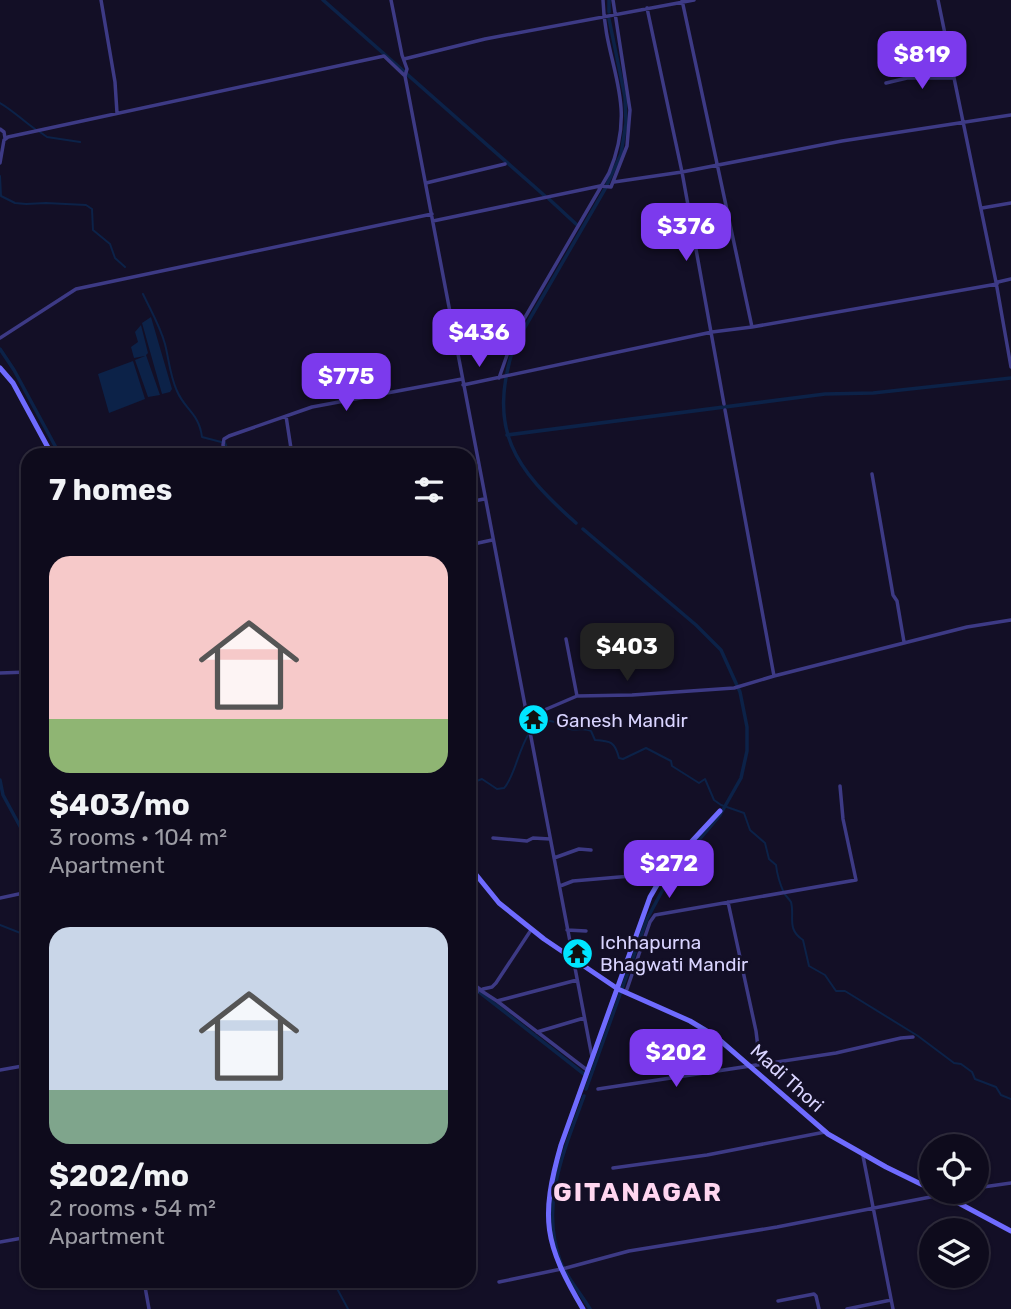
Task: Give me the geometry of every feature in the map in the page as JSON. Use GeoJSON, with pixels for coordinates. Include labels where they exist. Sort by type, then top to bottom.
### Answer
{"type":"FeatureCollection","features":[{"type":"Feature","properties":{"kind":"main road"},"geometry":{"type":"LineString","coordinates":[[0,368],[13,383],[48,448]]}},
{"type":"Feature","properties":{"kind":"main road"},"geometry":{"type":"LineString","coordinates":[[583,1309],[551,1243],[548,1197],[561,1145],[621,990],[650,897],[692,839],[720,811]]}},
{"type":"Feature","properties":{"kind":"main road","name":"Madi Thori"},"geometry":{"type":"LineString","coordinates":[[476,875],[499,903],[531,929],[621,990],[690,1021],[715,1036],[825,1132],[919,1183]]}},
{"type":"Feature","properties":{"kind":"main road"},"geometry":{"type":"LineString","coordinates":[[962,1204],[1011,1231]]}},
{"type":"Feature","properties":{"kind":"street"},"geometry":{"type":"LineString","coordinates":[[100,0],[113,68],[117,113]]}},
{"type":"Feature","properties":{"kind":"street"},"geometry":{"type":"LineString","coordinates":[[391,0],[475,448]]}},
{"type":"Feature","properties":{"kind":"street"},"geometry":{"type":"LineString","coordinates":[[503,377],[513,338],[604,186],[615,157],[622,114],[603,0]]}},
{"type":"Feature","properties":{"kind":"street"},"geometry":{"type":"LineString","coordinates":[[613,0],[630,110],[627,146],[614,182]]}},
{"type":"Feature","properties":{"kind":"street"},"geometry":{"type":"LineString","coordinates":[[404,59],[485,39],[694,0]]}},
{"type":"Feature","properties":{"kind":"street"},"geometry":{"type":"LineString","coordinates":[[938,0],[997,284],[1011,367]]}},
{"type":"Feature","properties":{"kind":"street"},"geometry":{"type":"LineString","coordinates":[[682,1],[752,327]]}},
{"type":"Feature","properties":{"kind":"street"},"geometry":{"type":"LineString","coordinates":[[648,8],[682,172],[774,676]]}},
{"type":"Feature","properties":{"kind":"street"},"geometry":{"type":"LineString","coordinates":[[5,138],[384,56],[406,73]]}},
{"type":"Feature","properties":{"kind":"street"},"geometry":{"type":"LineString","coordinates":[[886,83],[907,78],[954,78]]}},
{"type":"Feature","properties":{"kind":"street"},"geometry":{"type":"LineString","coordinates":[[433,221],[614,182],[682,172],[842,141],[1011,115]]}},
{"type":"Feature","properties":{"kind":"street"},"geometry":{"type":"LineString","coordinates":[[0,129],[5,138],[0,163]]}},
{"type":"Feature","properties":{"kind":"street"},"geometry":{"type":"LineString","coordinates":[[426,183],[505,164]]}},
{"type":"Feature","properties":{"kind":"street"},"geometry":{"type":"LineString","coordinates":[[981,209],[1011,203]]}},
{"type":"Feature","properties":{"kind":"street"},"geometry":{"type":"LineString","coordinates":[[0,338],[76,289],[432,215]]}},
{"type":"Feature","properties":{"kind":"street"},"geometry":{"type":"LineString","coordinates":[[224,448],[224,439],[312,407],[503,377],[712,332],[997,284],[1011,279]]}},
{"type":"Feature","properties":{"kind":"street"},"geometry":{"type":"LineString","coordinates":[[286,416],[291,448]]}},
{"type":"Feature","properties":{"kind":"street"},"geometry":{"type":"LineString","coordinates":[[476,454],[593,1059]]}},
{"type":"Feature","properties":{"kind":"street"},"geometry":{"type":"LineString","coordinates":[[872,474],[904,642]]}},
{"type":"Feature","properties":{"kind":"street"},"geometry":{"type":"LineString","coordinates":[[476,501],[484,499]]}},
{"type":"Feature","properties":{"kind":"street"},"geometry":{"type":"LineString","coordinates":[[476,543],[492,540]]}},
{"type":"Feature","properties":{"kind":"street"},"geometry":{"type":"LineString","coordinates":[[528,717],[577,696],[738,687],[904,642],[1011,620]]}},
{"type":"Feature","properties":{"kind":"street"},"geometry":{"type":"LineString","coordinates":[[566,639],[577,696]]}},
{"type":"Feature","properties":{"kind":"street"},"geometry":{"type":"LineString","coordinates":[[0,673],[21,672]]}},
{"type":"Feature","properties":{"kind":"street"},"geometry":{"type":"LineString","coordinates":[[621,990],[653,917],[659,914],[857,879],[843,818],[840,786]]}},
{"type":"Feature","properties":{"kind":"street"},"geometry":{"type":"LineString","coordinates":[[493,838],[527,841],[533,838],[550,839]]}},
{"type":"Feature","properties":{"kind":"street"},"geometry":{"type":"LineString","coordinates":[[554,858],[579,849],[591,850]]}},
{"type":"Feature","properties":{"kind":"street"},"geometry":{"type":"LineString","coordinates":[[560,886],[573,881],[631,876]]}},
{"type":"Feature","properties":{"kind":"street"},"geometry":{"type":"LineString","coordinates":[[0,898],[21,894]]}},
{"type":"Feature","properties":{"kind":"street"},"geometry":{"type":"LineString","coordinates":[[728,901],[756,1031],[760,1064]]}},
{"type":"Feature","properties":{"kind":"street"},"geometry":{"type":"LineString","coordinates":[[476,992],[489,989],[496,983],[531,929]]}},
{"type":"Feature","properties":{"kind":"street"},"geometry":{"type":"LineString","coordinates":[[567,929],[586,931]]}},
{"type":"Feature","properties":{"kind":"street"},"geometry":{"type":"LineString","coordinates":[[497,1001],[577,980]]}},
{"type":"Feature","properties":{"kind":"street"},"geometry":{"type":"LineString","coordinates":[[476,988],[588,1071]]}},
{"type":"Feature","properties":{"kind":"street"},"geometry":{"type":"LineString","coordinates":[[537,1032],[584,1018]]}},
{"type":"Feature","properties":{"kind":"street"},"geometry":{"type":"LineString","coordinates":[[598,1089],[835,1053],[913,1037]]}},
{"type":"Feature","properties":{"kind":"street"},"geometry":{"type":"LineString","coordinates":[[0,1070],[21,1066]]}},
{"type":"Feature","properties":{"kind":"street"},"geometry":{"type":"LineString","coordinates":[[613,1168],[707,1156],[825,1132]]}},
{"type":"Feature","properties":{"kind":"street"},"geometry":{"type":"LineString","coordinates":[[863,1154],[893,1309]]}},
{"type":"Feature","properties":{"kind":"street"},"geometry":{"type":"LineString","coordinates":[[989,1186],[1011,1183]]}},
{"type":"Feature","properties":{"kind":"street"},"geometry":{"type":"LineString","coordinates":[[499,1282],[629,1251],[919,1200]]}},
{"type":"Feature","properties":{"kind":"street"},"geometry":{"type":"LineString","coordinates":[[0,1242],[21,1238]]}},
{"type":"Feature","properties":{"kind":"street"},"geometry":{"type":"LineString","coordinates":[[145,1288],[149,1309]]}},
{"type":"Feature","properties":{"kind":"street"},"geometry":{"type":"LineString","coordinates":[[778,1301],[814,1294],[819,1309]]}},
{"type":"Feature","properties":{"kind":"street"},"geometry":{"type":"LineString","coordinates":[[847,1309],[891,1300]]}},
{"type":"Feature","properties":{"kind":"water"},"geometry":{"type":"Polygon","coordinates":[[[151,317],[172,389],[162,394],[142,323],[151,317]]]}},
{"type":"Feature","properties":{"kind":"water"},"geometry":{"type":"Polygon","coordinates":[[[141,325],[148,353],[146,355],[160,395],[148,397],[135,360],[145,356],[134,358],[131,347],[138,342],[135,332],[141,325]]]}},
{"type":"Feature","properties":{"kind":"water"},"geometry":{"type":"Polygon","coordinates":[[[133,361],[145,399],[109,413],[98,374],[133,361]]]}},
{"type":"Feature","properties":{"kind":"waterway"},"geometry":{"type":"LineString","coordinates":[[323,0],[545,196]]}},
{"type":"Feature","properties":{"kind":"waterway"},"geometry":{"type":"LineString","coordinates":[[609,0],[609,12]]}},
{"type":"Feature","properties":{"kind":"waterway"},"geometry":{"type":"LineString","coordinates":[[576,523],[536,484],[522,465],[505,424],[504,401],[506,375],[514,346],[605,189],[621,154],[626,123],[625,97],[609,19]]}},
{"type":"Feature","properties":{"kind":"waterway"},"geometry":{"type":"LineString","coordinates":[[0,103],[35,129]]}},
{"type":"Feature","properties":{"kind":"waterway"},"geometry":{"type":"LineString","coordinates":[[40,132],[47,137],[80,142]]}},
{"type":"Feature","properties":{"kind":"waterway"},"geometry":{"type":"LineString","coordinates":[[0,176],[1,196],[15,203],[86,205],[92,209],[93,230],[110,244],[115,258],[125,267]]}},
{"type":"Feature","properties":{"kind":"waterway"},"geometry":{"type":"LineString","coordinates":[[549,199],[576,224]]}},
{"type":"Feature","properties":{"kind":"waterway"},"geometry":{"type":"LineString","coordinates":[[143,294],[163,337],[173,380],[180,397],[198,422],[202,437],[225,443],[227,448]]}},
{"type":"Feature","properties":{"kind":"waterway"},"geometry":{"type":"LineString","coordinates":[[0,349],[56,448]]}},
{"type":"Feature","properties":{"kind":"waterway"},"geometry":{"type":"LineString","coordinates":[[507,435],[825,394],[873,393],[1011,378]]}},
{"type":"Feature","properties":{"kind":"waterway"},"geometry":{"type":"LineString","coordinates":[[583,529],[696,625],[721,650],[740,692],[747,727],[747,751],[741,778],[720,815],[674,869],[647,919],[586,1089]]}},
{"type":"Feature","properties":{"kind":"waterway"},"geometry":{"type":"LineString","coordinates":[[476,781],[482,779],[497,789],[504,788],[527,737],[540,723],[550,721],[570,729],[591,731],[595,740],[609,742],[614,746],[619,758],[623,759],[646,748],[671,761],[672,766],[699,783],[705,779],[714,800],[744,813],[750,830],[765,843],[769,859],[776,865],[784,893],[791,902],[793,927],[803,940],[809,966],[825,975],[836,991],[845,991],[918,1036],[954,1063],[961,1064],[972,1072],[975,1079],[996,1087],[1001,1095],[1011,1099]]}},
{"type":"Feature","properties":{"kind":"waterway"},"geometry":{"type":"LineString","coordinates":[[0,780],[3,795],[21,828]]}},
{"type":"Feature","properties":{"kind":"waterway"},"geometry":{"type":"LineString","coordinates":[[0,925],[21,933]]}},
{"type":"Feature","properties":{"kind":"waterway"},"geometry":{"type":"LineString","coordinates":[[476,989],[584,1074]]}},
{"type":"Feature","properties":{"kind":"waterway"},"geometry":{"type":"LineString","coordinates":[[584,1096],[562,1158],[553,1199],[552,1220],[561,1263],[590,1309]]}},
{"type":"Feature","properties":{"kind":"waterway"},"geometry":{"type":"LineString","coordinates":[[337,1288],[348,1309]]}},
{"type":"Feature","properties":{"kind":"place","name":"Ganesh Mandir"},"geometry":{"type":"Point","coordinates":[533,720]}},
{"type":"Feature","properties":{"kind":"place","name":"Ichhapurna Bhagwati Mandir"},"geometry":{"type":"Point","coordinates":[577,953]}},
{"type":"Feature","properties":{"kind":"district","name":"GITANAGAR"},"geometry":{"type":"Point","coordinates":[638,1192]}}]}
